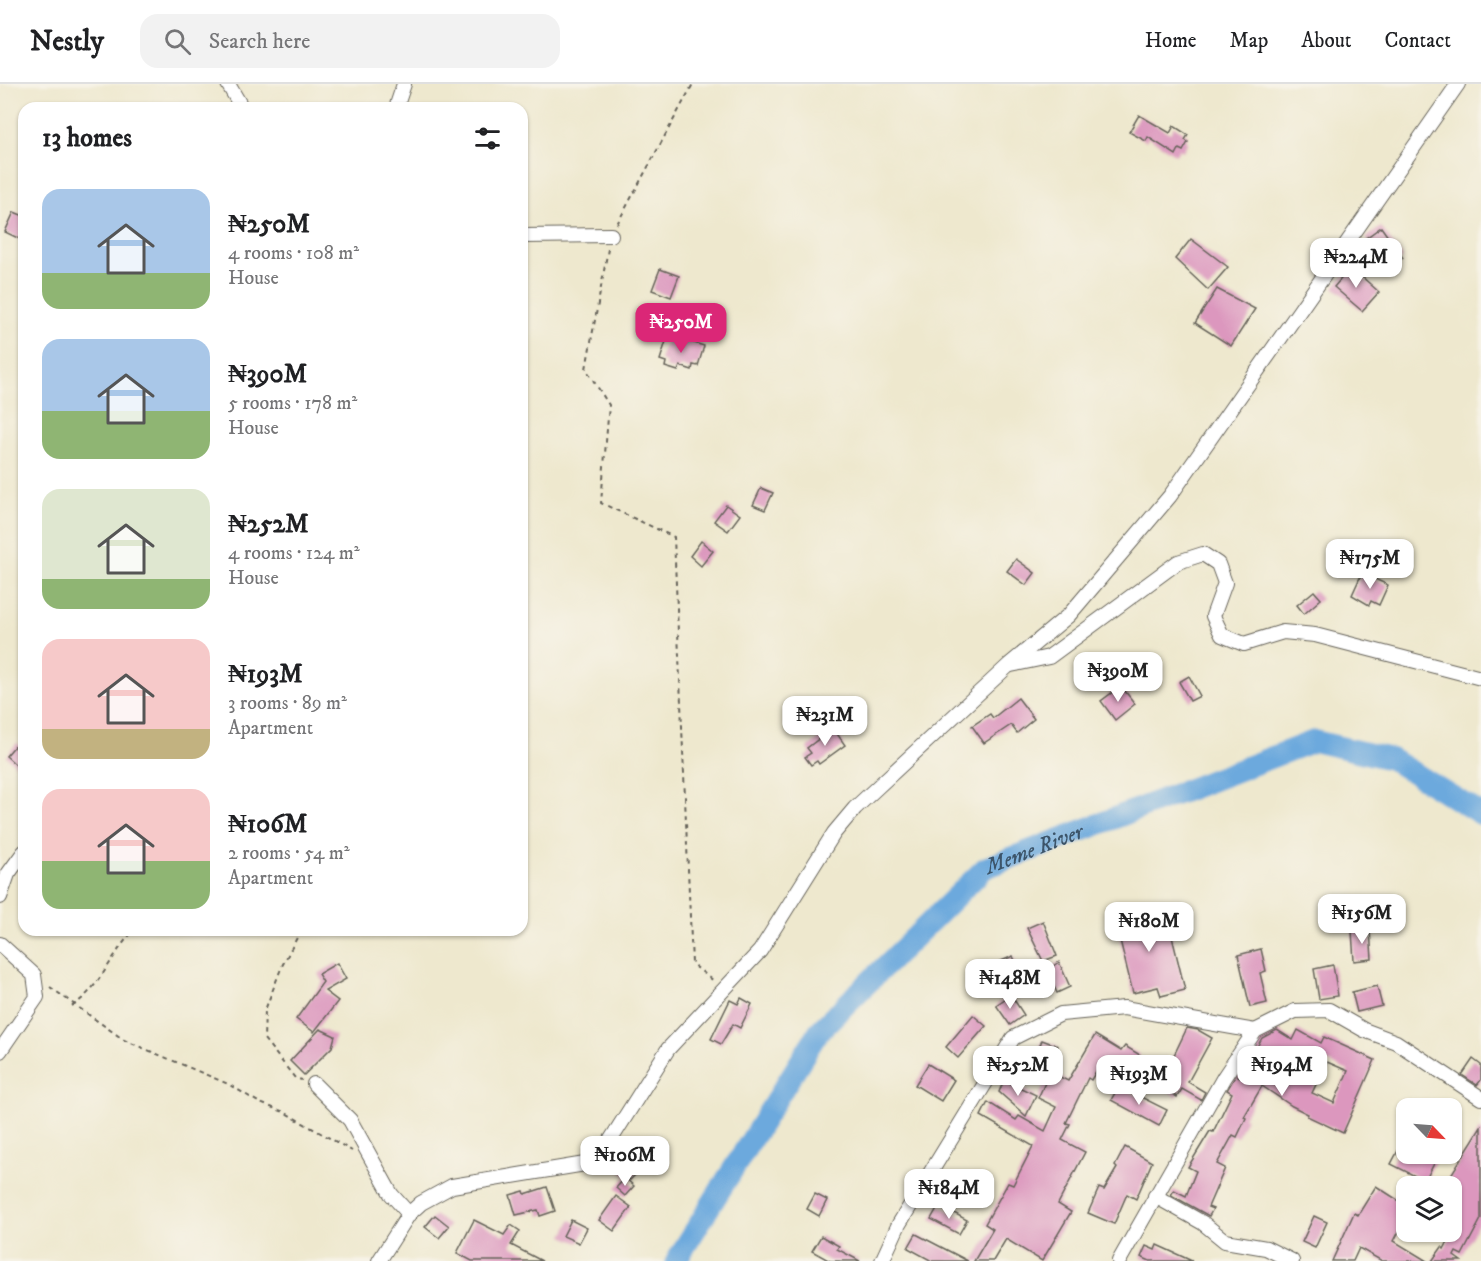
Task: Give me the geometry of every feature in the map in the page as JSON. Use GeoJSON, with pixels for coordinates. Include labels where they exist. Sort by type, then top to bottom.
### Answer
{"type":"FeatureCollection","features":[{"type":"Feature","properties":{"kind":"street"},"geometry":{"type":"LineString","coordinates":[[228,84],[238,102]]}},
{"type":"Feature","properties":{"kind":"street"},"geometry":{"type":"LineString","coordinates":[[398,102],[404,84]]}},
{"type":"Feature","properties":{"kind":"street"},"geometry":{"type":"LineString","coordinates":[[379,1261],[409,1214],[421,1203],[452,1186],[585,1164],[603,1152],[668,1049],[760,951],[834,833],[855,808],[1009,665],[1069,615],[1170,496],[1458,84]]}},
{"type":"Feature","properties":{"kind":"street"},"geometry":{"type":"LineString","coordinates":[[528,236],[611,235]]}},
{"type":"Feature","properties":{"kind":"street"},"geometry":{"type":"LineString","coordinates":[[1009,665],[1049,657],[1178,562],[1203,554],[1218,564],[1225,583],[1213,616],[1222,635],[1244,644],[1283,632],[1315,635],[1481,678]]}},
{"type":"Feature","properties":{"kind":"street"},"geometry":{"type":"LineString","coordinates":[[0,897],[8,874],[18,860]]}},
{"type":"Feature","properties":{"kind":"street"},"geometry":{"type":"LineString","coordinates":[[0,944],[34,975],[37,997],[0,1051]]}},
{"type":"Feature","properties":{"kind":"street"},"geometry":{"type":"LineString","coordinates":[[882,1261],[899,1224],[1013,1038],[1060,1014],[1124,1008],[1255,1030]]}},
{"type":"Feature","properties":{"kind":"street"},"geometry":{"type":"LineString","coordinates":[[1119,1261],[1224,1077],[1255,1030],[1294,1011],[1329,1010],[1364,1030],[1396,1042],[1481,1098]]}},
{"type":"Feature","properties":{"kind":"street"},"geometry":{"type":"LineString","coordinates":[[314,1084],[350,1120],[391,1194],[409,1214]]}},
{"type":"Feature","properties":{"kind":"street"},"geometry":{"type":"LineString","coordinates":[[1155,1196],[1203,1223],[1225,1241],[1266,1248],[1292,1261]]}},
{"type":"Feature","properties":{"kind":"path"},"geometry":{"type":"LineString","coordinates":[[693,84],[611,235],[586,369],[609,405],[601,503],[674,537],[692,964],[724,990]]}},
{"type":"Feature","properties":{"kind":"path"},"geometry":{"type":"LineString","coordinates":[[72,1006],[85,998],[119,946],[128,936]]}},
{"type":"Feature","properties":{"kind":"path"},"geometry":{"type":"LineString","coordinates":[[298,936],[282,966],[265,1011],[264,1040],[295,1078],[314,1084]]}},
{"type":"Feature","properties":{"kind":"path"},"geometry":{"type":"LineString","coordinates":[[34,975],[72,1006],[124,1040],[228,1084],[260,1103],[284,1112],[356,1154]]}},
{"type":"Feature","properties":{"kind":"building"},"geometry":{"type":"Polygon","coordinates":[[[1139,115],[1170,133],[1174,126],[1188,135],[1185,140],[1188,142],[1183,151],[1179,149],[1176,155],[1148,137],[1146,141],[1129,132],[1139,115]]]}},
{"type":"Feature","properties":{"kind":"building"},"geometry":{"type":"Polygon","coordinates":[[[14,212],[18,214],[18,238],[5,232],[14,212]]]}},
{"type":"Feature","properties":{"kind":"building"},"geometry":{"type":"Polygon","coordinates":[[[1381,227],[1403,258],[1388,268],[1366,238],[1381,227]]]}},
{"type":"Feature","properties":{"kind":"building"},"geometry":{"type":"Polygon","coordinates":[[[1191,239],[1228,267],[1208,290],[1175,259],[1191,239]]]}},
{"type":"Feature","properties":{"kind":"building"},"geometry":{"type":"Polygon","coordinates":[[[1351,267],[1379,292],[1362,311],[1334,287],[1351,267]]]}},
{"type":"Feature","properties":{"kind":"building"},"geometry":{"type":"Polygon","coordinates":[[[660,269],[679,276],[671,297],[652,290],[660,269]]]}},
{"type":"Feature","properties":{"kind":"building"},"geometry":{"type":"Polygon","coordinates":[[[1217,289],[1255,309],[1231,346],[1195,323],[1217,289]]]}},
{"type":"Feature","properties":{"kind":"building"},"geometry":{"type":"Polygon","coordinates":[[[668,335],[704,346],[698,366],[693,365],[692,370],[680,366],[678,371],[665,367],[666,362],[660,360],[668,335]]]}},
{"type":"Feature","properties":{"kind":"building"},"geometry":{"type":"Polygon","coordinates":[[[761,488],[773,493],[765,510],[753,505],[761,488]]]}},
{"type":"Feature","properties":{"kind":"building"},"geometry":{"type":"Polygon","coordinates":[[[726,505],[740,515],[728,531],[714,521],[726,505]]]}},
{"type":"Feature","properties":{"kind":"building"},"geometry":{"type":"Polygon","coordinates":[[[701,541],[713,551],[701,566],[690,556],[701,541]]]}},
{"type":"Feature","properties":{"kind":"building"},"geometry":{"type":"Polygon","coordinates":[[[1016,559],[1035,573],[1026,585],[1007,571],[1016,559]]]}},
{"type":"Feature","properties":{"kind":"building"},"geometry":{"type":"Polygon","coordinates":[[[1362,573],[1388,585],[1379,605],[1371,601],[1369,605],[1352,595],[1362,573]]]}},
{"type":"Feature","properties":{"kind":"building"},"geometry":{"type":"Polygon","coordinates":[[[1314,591],[1321,599],[1304,614],[1297,605],[1314,591]]]}},
{"type":"Feature","properties":{"kind":"building"},"geometry":{"type":"Polygon","coordinates":[[[1189,676],[1200,696],[1190,701],[1179,682],[1189,676]]]}},
{"type":"Feature","properties":{"kind":"building"},"geometry":{"type":"Polygon","coordinates":[[[1121,686],[1135,704],[1115,720],[1101,701],[1121,686]]]}},
{"type":"Feature","properties":{"kind":"building"},"geometry":{"type":"Polygon","coordinates":[[[1018,698],[1034,719],[1017,733],[1011,725],[984,743],[972,726],[990,714],[993,718],[1018,698]]]}},
{"type":"Feature","properties":{"kind":"building"},"geometry":{"type":"Polygon","coordinates":[[[833,728],[845,745],[819,764],[817,761],[811,765],[805,757],[811,753],[807,748],[833,728]]]}},
{"type":"Feature","properties":{"kind":"building"},"geometry":{"type":"Polygon","coordinates":[[[17,743],[18,744],[18,767],[6,756],[17,743]]]}},
{"type":"Feature","properties":{"kind":"building"},"geometry":{"type":"Polygon","coordinates":[[[1120,908],[1124,921],[1166,912],[1185,990],[1161,996],[1158,987],[1133,993],[1119,936],[1116,937],[1108,912],[1120,908]]]}},
{"type":"Feature","properties":{"kind":"building"},"geometry":{"type":"Polygon","coordinates":[[[1043,921],[1057,956],[1043,961],[1027,928],[1043,921]]]}},
{"type":"Feature","properties":{"kind":"building"},"geometry":{"type":"Polygon","coordinates":[[[1370,930],[1372,959],[1354,961],[1352,931],[1370,930]]]}},
{"type":"Feature","properties":{"kind":"building"},"geometry":{"type":"Polygon","coordinates":[[[1261,949],[1266,971],[1260,973],[1267,1003],[1250,1007],[1238,955],[1261,949]]]}},
{"type":"Feature","properties":{"kind":"building"},"geometry":{"type":"Polygon","coordinates":[[[1013,956],[1019,971],[1005,977],[999,962],[1013,956]]]}},
{"type":"Feature","properties":{"kind":"building"},"geometry":{"type":"Polygon","coordinates":[[[1059,962],[1070,987],[1057,993],[1047,970],[1059,962]]]}},
{"type":"Feature","properties":{"kind":"building"},"geometry":{"type":"Polygon","coordinates":[[[337,963],[346,979],[325,991],[338,1001],[314,1032],[296,1019],[323,982],[318,974],[337,963]]]}},
{"type":"Feature","properties":{"kind":"building"},"geometry":{"type":"Polygon","coordinates":[[[1333,965],[1338,996],[1319,999],[1314,969],[1333,965]]]}},
{"type":"Feature","properties":{"kind":"building"},"geometry":{"type":"Polygon","coordinates":[[[1377,986],[1382,1006],[1357,1012],[1352,992],[1377,986]]]}},
{"type":"Feature","properties":{"kind":"building"},"geometry":{"type":"Polygon","coordinates":[[[1011,995],[1024,1015],[1010,1025],[996,1005],[1011,995]]]}},
{"type":"Feature","properties":{"kind":"building"},"geometry":{"type":"Polygon","coordinates":[[[741,998],[752,1004],[740,1028],[733,1024],[721,1044],[711,1039],[730,1000],[738,1004],[741,998]]]}},
{"type":"Feature","properties":{"kind":"building"},"geometry":{"type":"Polygon","coordinates":[[[973,1015],[986,1026],[958,1058],[946,1047],[973,1015]]]}},
{"type":"Feature","properties":{"kind":"building"},"geometry":{"type":"Polygon","coordinates":[[[1187,1028],[1198,1030],[1212,1038],[1188,1082],[1205,1092],[1201,1100],[1182,1089],[1177,1097],[1169,1092],[1173,1084],[1163,1078],[1187,1028]]]}},
{"type":"Feature","properties":{"kind":"building"},"geometry":{"type":"Polygon","coordinates":[[[320,1029],[335,1036],[332,1047],[304,1075],[290,1061],[320,1029]]]}},
{"type":"Feature","properties":{"kind":"building"},"geometry":{"type":"Polygon","coordinates":[[[1277,1030],[1293,1040],[1298,1030],[1321,1043],[1324,1037],[1375,1060],[1343,1133],[1307,1116],[1308,1114],[1262,1086],[1244,1117],[1246,1118],[1237,1137],[1233,1135],[1217,1164],[1225,1168],[1208,1207],[1213,1209],[1209,1216],[1171,1195],[1174,1190],[1186,1196],[1196,1171],[1188,1167],[1210,1131],[1213,1132],[1232,1093],[1227,1090],[1236,1075],[1240,1077],[1262,1038],[1277,1030]],[[1327,1062],[1312,1093],[1334,1103],[1348,1071],[1327,1062]]]}},
{"type":"Feature","properties":{"kind":"building"},"geometry":{"type":"Polygon","coordinates":[[[1095,1035],[1121,1051],[1125,1046],[1140,1055],[1122,1083],[1098,1068],[1091,1080],[1088,1078],[1066,1123],[1070,1124],[1062,1140],[1085,1152],[1058,1204],[1071,1212],[1042,1261],[1006,1239],[993,1261],[974,1261],[993,1229],[985,1224],[1008,1183],[1013,1185],[1033,1146],[981,1116],[988,1102],[1016,1120],[1019,1116],[1045,1131],[1056,1107],[1038,1098],[1050,1072],[1068,1081],[1095,1035]]]}},
{"type":"Feature","properties":{"kind":"building"},"geometry":{"type":"Polygon","coordinates":[[[1042,1040],[1058,1046],[1053,1060],[1037,1053],[1042,1040]]]}},
{"type":"Feature","properties":{"kind":"building"},"geometry":{"type":"Polygon","coordinates":[[[1473,1059],[1481,1065],[1481,1080],[1477,1085],[1462,1075],[1473,1059]]]}},
{"type":"Feature","properties":{"kind":"building"},"geometry":{"type":"Polygon","coordinates":[[[928,1064],[954,1080],[941,1101],[915,1085],[928,1064]]]}},
{"type":"Feature","properties":{"kind":"building"},"geometry":{"type":"Polygon","coordinates":[[[1004,1080],[1036,1095],[1026,1116],[999,1092],[1004,1080]]]}},
{"type":"Feature","properties":{"kind":"building"},"geometry":{"type":"Polygon","coordinates":[[[1119,1086],[1167,1110],[1159,1126],[1111,1100],[1119,1086]]]}},
{"type":"Feature","properties":{"kind":"building"},"geometry":{"type":"Polygon","coordinates":[[[1481,1127],[1481,1219],[1462,1255],[1456,1252],[1454,1256],[1461,1261],[1432,1261],[1448,1242],[1462,1242],[1462,1176],[1450,1176],[1458,1164],[1462,1164],[1462,1157],[1481,1127]]]}},
{"type":"Feature","properties":{"kind":"building"},"geometry":{"type":"Polygon","coordinates":[[[1125,1147],[1152,1162],[1136,1199],[1127,1194],[1114,1224],[1088,1213],[1099,1188],[1104,1190],[1117,1168],[1115,1166],[1125,1147]]]}},
{"type":"Feature","properties":{"kind":"building"},"geometry":{"type":"Polygon","coordinates":[[[1396,1155],[1396,1164],[1434,1164],[1428,1176],[1415,1176],[1391,1164],[1396,1155]]]}},
{"type":"Feature","properties":{"kind":"building"},"geometry":{"type":"Polygon","coordinates":[[[627,1162],[638,1172],[630,1180],[620,1170],[627,1162]]]}},
{"type":"Feature","properties":{"kind":"building"},"geometry":{"type":"Polygon","coordinates":[[[625,1178],[634,1186],[625,1196],[616,1188],[625,1178]]]}},
{"type":"Feature","properties":{"kind":"building"},"geometry":{"type":"Polygon","coordinates":[[[1376,1186],[1396,1199],[1396,1237],[1394,1241],[1427,1261],[1382,1261],[1359,1248],[1353,1261],[1332,1261],[1354,1213],[1358,1215],[1376,1186]]]}},
{"type":"Feature","properties":{"kind":"building"},"geometry":{"type":"Polygon","coordinates":[[[547,1187],[555,1211],[540,1216],[538,1210],[516,1215],[510,1195],[524,1191],[525,1194],[547,1187]]]}},
{"type":"Feature","properties":{"kind":"building"},"geometry":{"type":"Polygon","coordinates":[[[815,1194],[827,1200],[819,1216],[807,1209],[815,1194]]]}},
{"type":"Feature","properties":{"kind":"building"},"geometry":{"type":"Polygon","coordinates":[[[616,1196],[631,1207],[614,1231],[599,1220],[616,1196]]]}},
{"type":"Feature","properties":{"kind":"building"},"geometry":{"type":"Polygon","coordinates":[[[939,1205],[967,1220],[959,1234],[931,1219],[939,1205]]]}},
{"type":"Feature","properties":{"kind":"building"},"geometry":{"type":"Polygon","coordinates":[[[435,1215],[449,1226],[439,1238],[425,1227],[435,1215]]]}},
{"type":"Feature","properties":{"kind":"building"},"geometry":{"type":"Polygon","coordinates":[[[1314,1216],[1327,1222],[1315,1248],[1302,1242],[1314,1216]]]}},
{"type":"Feature","properties":{"kind":"building"},"geometry":{"type":"Polygon","coordinates":[[[474,1220],[504,1235],[511,1225],[520,1231],[511,1245],[542,1261],[472,1261],[457,1253],[474,1220]]]}},
{"type":"Feature","properties":{"kind":"building"},"geometry":{"type":"Polygon","coordinates":[[[571,1220],[587,1228],[579,1243],[563,1236],[571,1220]]]}},
{"type":"Feature","properties":{"kind":"building"},"geometry":{"type":"Polygon","coordinates":[[[916,1234],[968,1261],[932,1261],[908,1248],[916,1234]]]}},
{"type":"Feature","properties":{"kind":"building"},"geometry":{"type":"Polygon","coordinates":[[[821,1236],[839,1246],[837,1249],[860,1261],[830,1261],[812,1251],[821,1236]]]}},
{"type":"Feature","properties":{"kind":"building"},"geometry":{"type":"Polygon","coordinates":[[[1157,1245],[1192,1261],[1150,1261],[1141,1257],[1146,1246],[1155,1250],[1157,1245]]]}},
{"type":"Feature","properties":{"kind":"waterway","name":"Meme River"},"geometry":{"type":"LineString","coordinates":[[676,1261],[819,1031],[985,868],[1314,741],[1391,759],[1481,814]]}}]}
